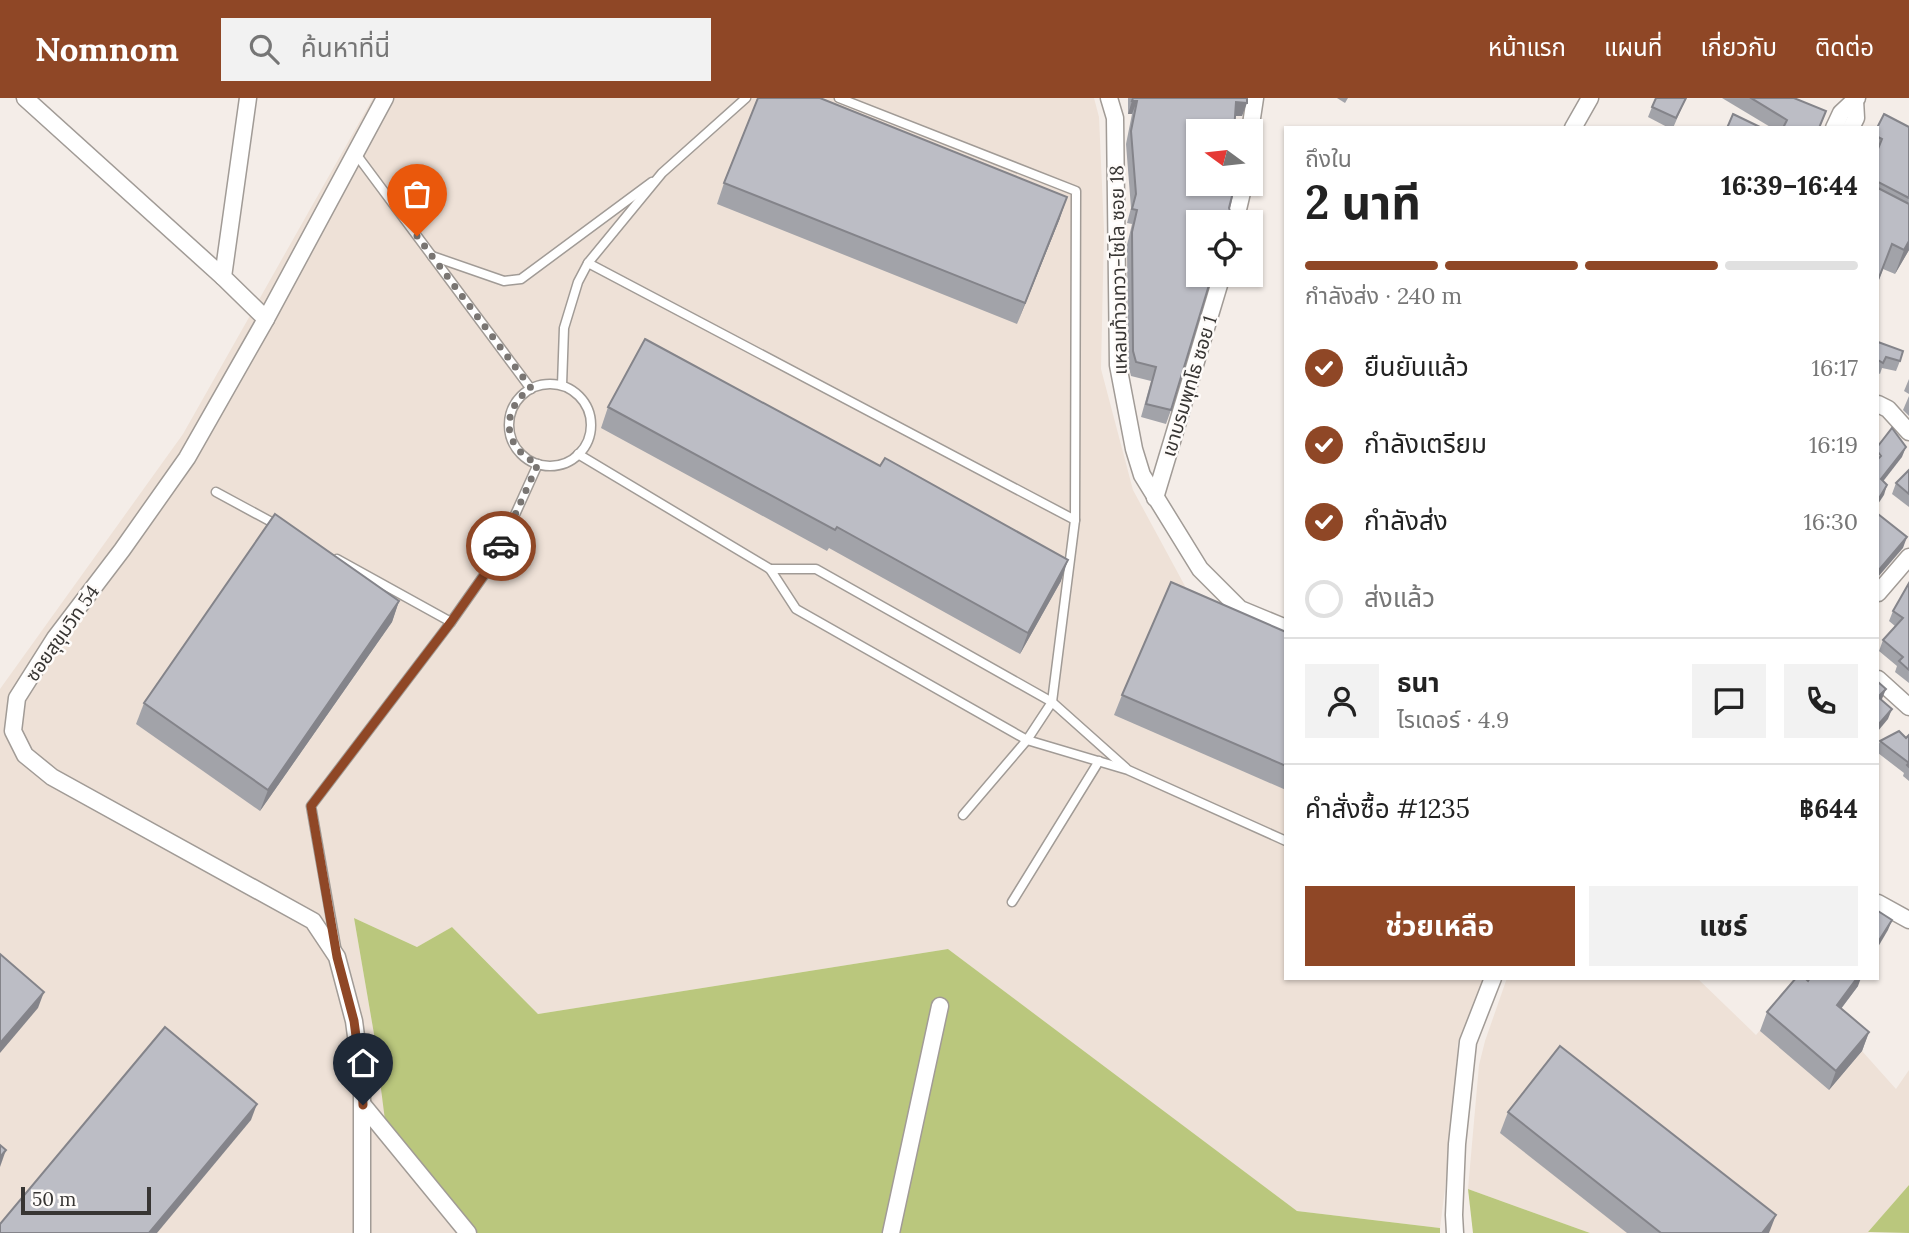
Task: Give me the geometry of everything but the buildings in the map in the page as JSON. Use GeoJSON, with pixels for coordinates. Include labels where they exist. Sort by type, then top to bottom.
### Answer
{"type":"FeatureCollection","features":[{"type":"Feature","properties":{"kind":"street"},"geometry":{"type":"LineString","coordinates":[[25,98],[267,319]]}},
{"type":"Feature","properties":{"kind":"street"},"geometry":{"type":"LineString","coordinates":[[223,278],[248,98]]}},
{"type":"Feature","properties":{"kind":"street","name":"ซอยสุขุมวิท 54"},"geometry":{"type":"LineString","coordinates":[[13,731],[17,698],[54,638],[122,550],[187,458],[267,319],[385,98]]}},
{"type":"Feature","properties":{"kind":"street","name":"แหลมท้าวเทวา-ไซโล ซอย 18"},"geometry":{"type":"LineString","coordinates":[[1109,98],[1115,118],[1118,365],[1134,449],[1142,475],[1199,569],[1240,609],[1284,627]]}},
{"type":"Feature","properties":{"kind":"street"},"geometry":{"type":"LineString","coordinates":[[1252,119],[1255,98]]}},
{"type":"Feature","properties":{"kind":"street"},"geometry":{"type":"LineString","coordinates":[[1574,126],[1590,98]]}},
{"type":"Feature","properties":{"kind":"street"},"geometry":{"type":"LineString","coordinates":[[1836,126],[1841,113],[1856,99]]}},
{"type":"Feature","properties":{"kind":"street"},"geometry":{"type":"LineString","coordinates":[[1852,126],[1856,118],[1856,99]]}},
{"type":"Feature","properties":{"kind":"street","name":"เขาบรมพุทโธ ซอย 1"},"geometry":{"type":"LineString","coordinates":[[1155,498],[1218,287]]}},
{"type":"Feature","properties":{"kind":"street"},"geometry":{"type":"LineString","coordinates":[[1879,404],[1888,408],[1909,432]]}},
{"type":"Feature","properties":{"kind":"street"},"geometry":{"type":"LineString","coordinates":[[1879,592],[1909,557]]}},
{"type":"Feature","properties":{"kind":"street"},"geometry":{"type":"LineString","coordinates":[[1879,680],[1909,706]]}},
{"type":"Feature","properties":{"kind":"street"},"geometry":{"type":"LineString","coordinates":[[0,720],[13,731],[25,755],[52,777],[313,921],[337,957],[354,1021],[363,1105],[362,1233]]}},
{"type":"Feature","properties":{"kind":"street"},"geometry":{"type":"LineString","coordinates":[[1879,904],[1909,920]]}},
{"type":"Feature","properties":{"kind":"street"},"geometry":{"type":"LineString","coordinates":[[1455,1233],[1457,1144],[1468,1042],[1492,980]]}},
{"type":"Feature","properties":{"kind":"street"},"geometry":{"type":"LineString","coordinates":[[891,1233],[940,1006]]}},
{"type":"Feature","properties":{"kind":"street"},"geometry":{"type":"LineString","coordinates":[[363,1105],[468,1233]]}},
{"type":"Feature","properties":{"kind":"lane"},"geometry":{"type":"LineString","coordinates":[[432,256],[504,281],[521,279],[662,173],[746,98]]}},
{"type":"Feature","properties":{"kind":"lane"},"geometry":{"type":"LineString","coordinates":[[839,98],[1076,191],[1075,520],[1052,702],[1027,740],[962,815]]}},
{"type":"Feature","properties":{"kind":"lane"},"geometry":{"type":"LineString","coordinates":[[356,155],[531,388]]}},
{"type":"Feature","properties":{"kind":"lane"},"geometry":{"type":"LineString","coordinates":[[562,385],[564,328],[578,282],[588,263],[662,173]]}},
{"type":"Feature","properties":{"kind":"lane"},"geometry":{"type":"LineString","coordinates":[[588,263],[1075,520]]}},
{"type":"Feature","properties":{"kind":"lane"},"geometry":{"type":"LineString","coordinates":[[551,383],[562,385],[580,397],[590,415],[589,437],[578,454],[559,464],[538,464],[528,459],[514,444],[509,423],[515,403],[531,388],[551,383]]}},
{"type":"Feature","properties":{"kind":"lane"},"geometry":{"type":"LineString","coordinates":[[578,454],[770,569],[796,609],[1027,740],[1128,770],[1284,840]]}},
{"type":"Feature","properties":{"kind":"lane"},"geometry":{"type":"LineString","coordinates":[[337,957],[311,806],[494,561],[538,464]]}},
{"type":"Feature","properties":{"kind":"lane"},"geometry":{"type":"LineString","coordinates":[[216,492],[287,531]]}},
{"type":"Feature","properties":{"kind":"lane"},"geometry":{"type":"LineString","coordinates":[[334,557],[451,622]]}},
{"type":"Feature","properties":{"kind":"lane"},"geometry":{"type":"LineString","coordinates":[[770,569],[816,569],[1052,702],[1128,770]]}},
{"type":"Feature","properties":{"kind":"lane"},"geometry":{"type":"LineString","coordinates":[[1012,902],[1099,761]]}},
{"type":"Feature","properties":{"kind":"shaded area"},"geometry":{"type":"Polygon","coordinates":[[[373,98],[1094,98],[1099,117],[1104,231],[1101,369],[1133,490],[1192,599],[1284,640],[1284,980],[1484,980],[1458,1042],[1450,1149],[1440,1228],[1297,1211],[948,949],[538,1014],[452,927],[417,947],[354,918],[374,1034],[462,1217],[477,1233],[0,1233],[0,689],[183,434],[373,98]]]}},
{"type":"Feature","properties":{"kind":"shaded area"},"geometry":{"type":"Polygon","coordinates":[[[1506,980],[1699,980],[1756,1035],[1793,992],[1862,1051],[1896,1089],[1909,1070],[1909,1185],[1868,1232],[1870,1233],[1590,1233],[1468,1189],[1479,1065],[1506,980]]]}},
{"type":"Feature","properties":{"kind":"green space"},"geometry":{"type":"Polygon","coordinates":[[[354,918],[417,947],[452,927],[538,1014],[948,949],[1297,1211],[1440,1228],[1440,1233],[477,1233],[386,1128],[374,1034],[354,918]]]}},
{"type":"Feature","properties":{"kind":"green space"},"geometry":{"type":"Polygon","coordinates":[[[1909,1185],[1909,1233],[1868,1232],[1909,1185]]]}},
{"type":"Feature","properties":{"kind":"green space"},"geometry":{"type":"Polygon","coordinates":[[[1468,1189],[1590,1233],[1473,1233],[1468,1189]]]}},
{"type":"Feature","properties":{"kind":"way so far"},"geometry":{"type":"LineString","coordinates":[[417,236],[531,388],[515,403],[509,423],[510,434],[520,453],[538,464],[501,546]]}},
{"type":"Feature","properties":{"kind":"route"},"geometry":{"type":"LineString","coordinates":[[363,1105],[354,1021],[337,957],[311,806],[451,622],[494,561],[501,546]]}}]}
